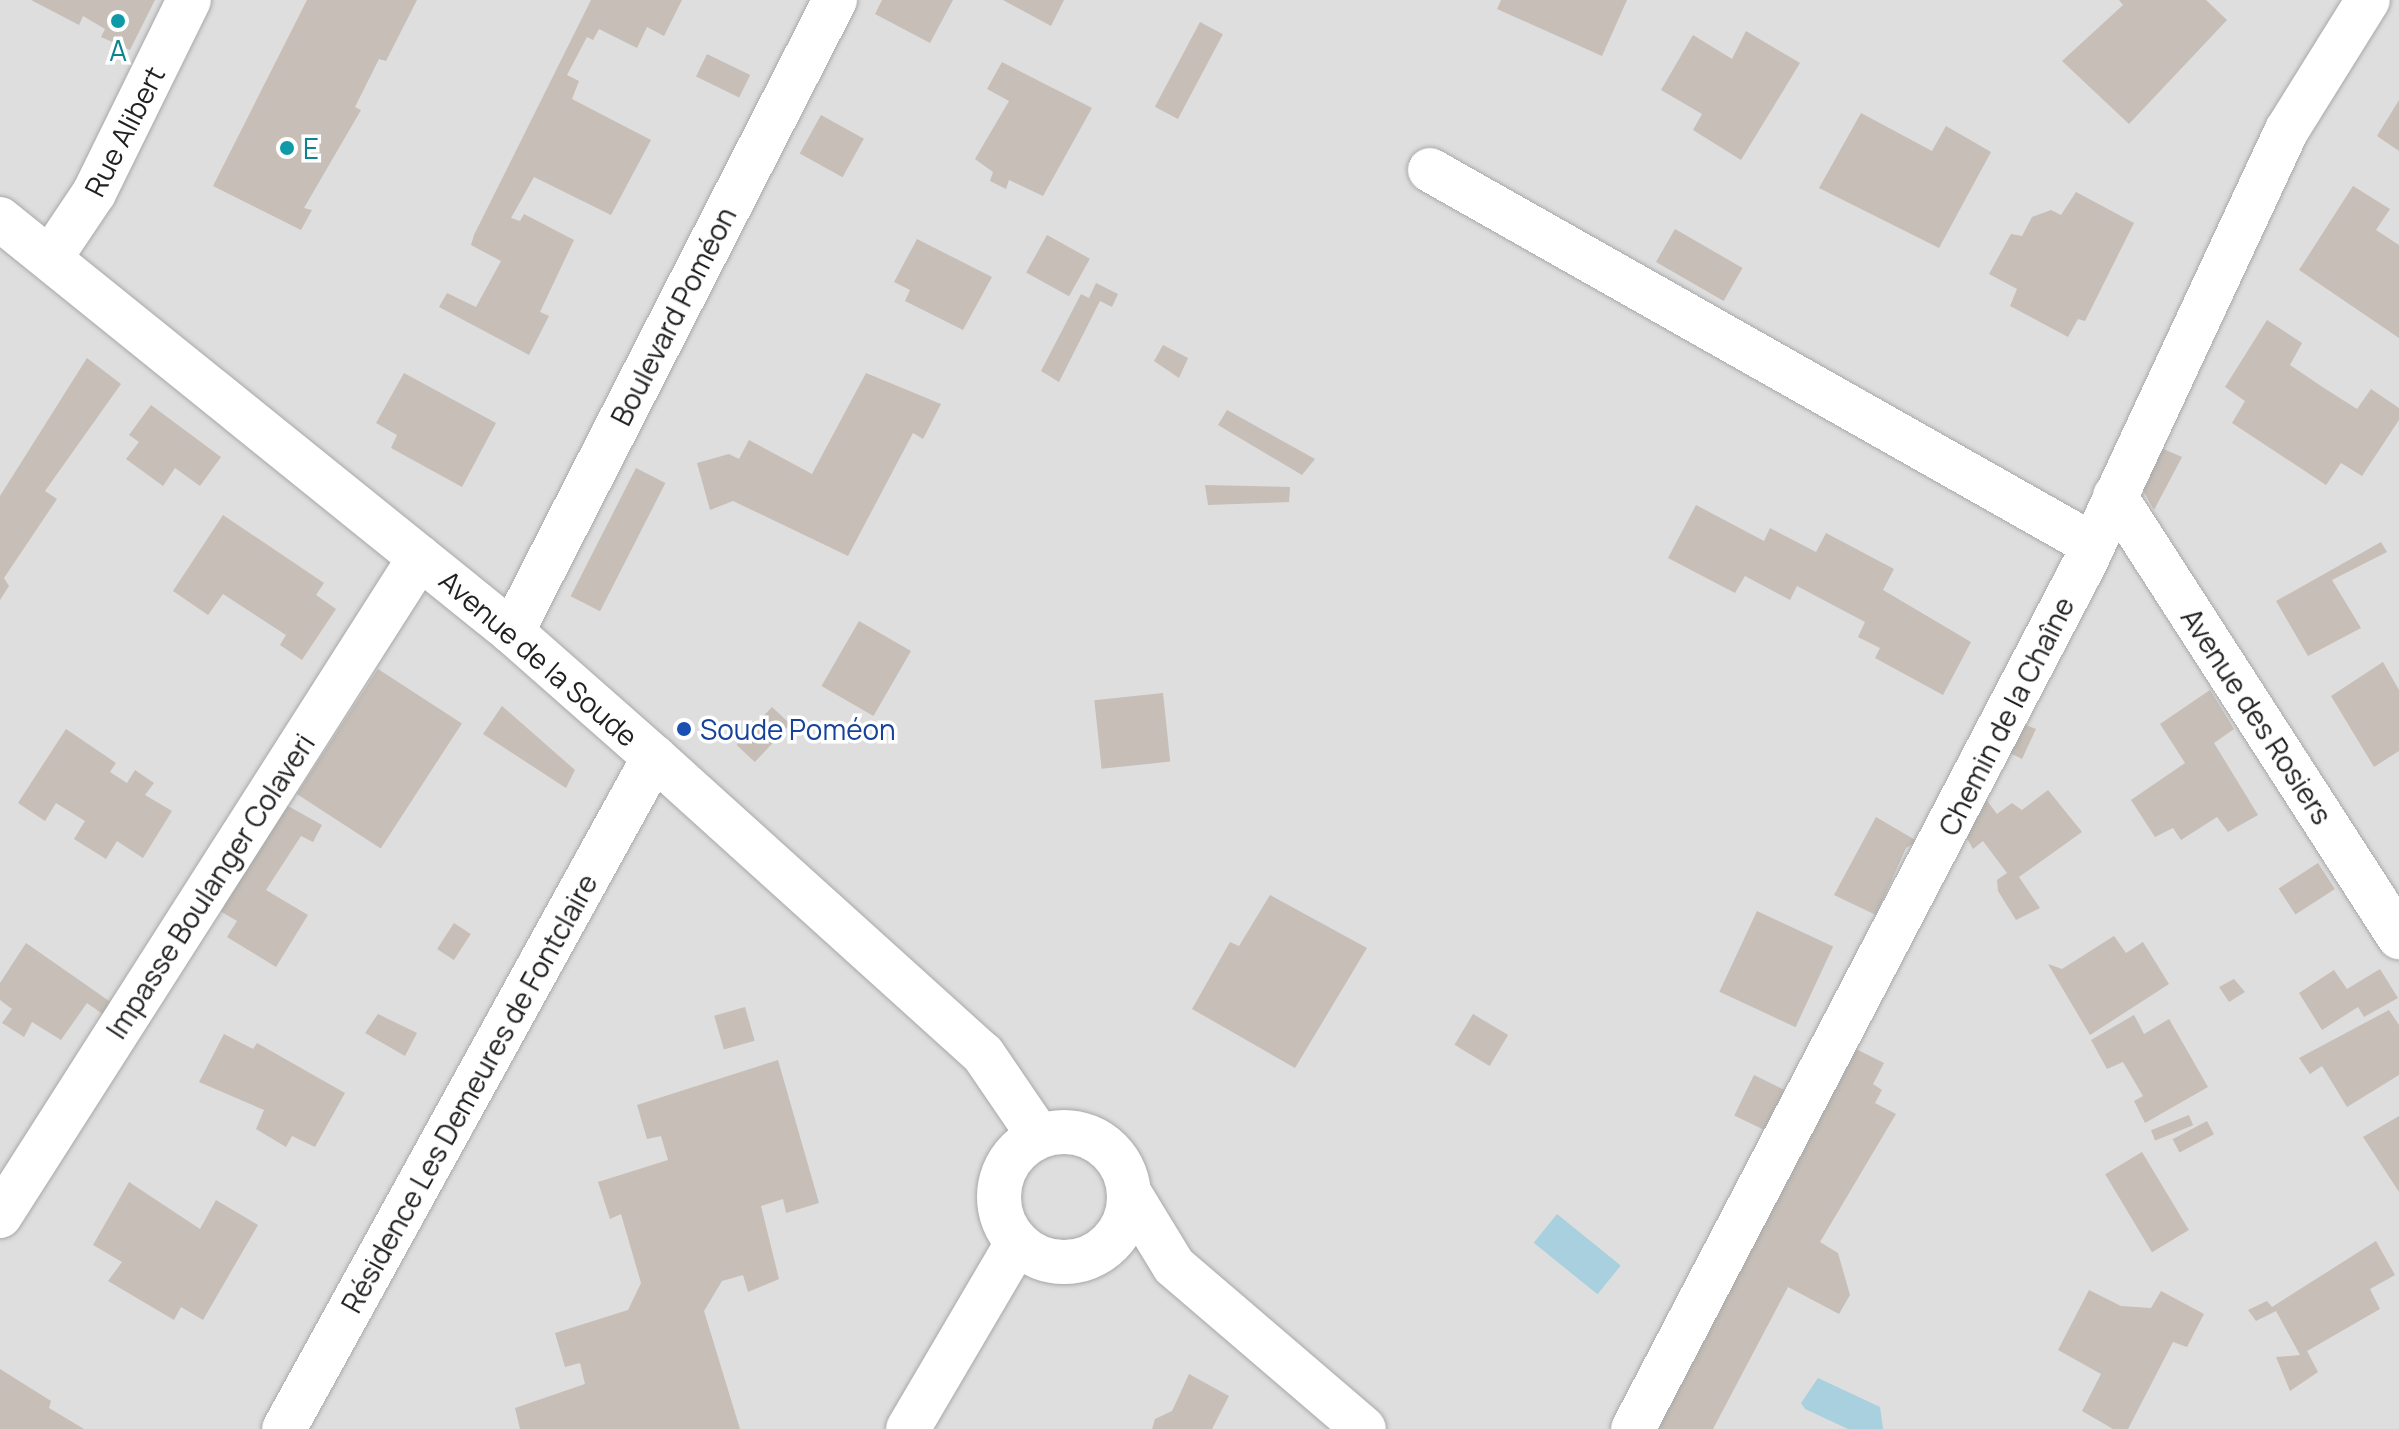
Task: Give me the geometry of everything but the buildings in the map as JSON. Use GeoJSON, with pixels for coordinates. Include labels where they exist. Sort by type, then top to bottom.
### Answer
{"type":"FeatureCollection","features":[{"type":"Feature","properties":{"kind":"street","name":"Rue Alibert"},"geometry":{"type":"LineString","coordinates":[[51,257],[94,193],[189,0]]}},
{"type":"Feature","properties":{"kind":"street","name":"Boulevard Poméon"},"geometry":{"type":"LineString","coordinates":[[512,632],[835,0]]}},
{"type":"Feature","properties":{"kind":"street","name":"Chemin de la Chaîne"},"geometry":{"type":"LineString","coordinates":[[1633,1429],[2093,545],[2287,130],[2368,0]]}},
{"type":"Feature","properties":{"kind":"street"},"geometry":{"type":"LineString","coordinates":[[1430,170],[2093,545]]}},
{"type":"Feature","properties":{"kind":"street","name":"Avenue de la Soude"},"geometry":{"type":"LineString","coordinates":[[0,219],[51,257],[512,632],[654,757],[983,1054],[1039,1136]]}},
{"type":"Feature","properties":{"kind":"street","name":"Avenue des Rosiers"},"geometry":{"type":"LineString","coordinates":[[2115,496],[2399,937]]}},
{"type":"Feature","properties":{"kind":"street","name":"Impasse Boulanger Colaveri"},"geometry":{"type":"LineString","coordinates":[[0,1216],[420,557]]}},
{"type":"Feature","properties":{"kind":"street","name":"Résidence Les Demeures de Fontclaire"},"geometry":{"type":"LineString","coordinates":[[284,1429],[654,757]]}},
{"type":"Feature","properties":{"kind":"street"},"geometry":{"type":"LineString","coordinates":[[1083,1134],[1103,1144],[1127,1175],[1130,1194],[1123,1227],[1100,1252],[1072,1263],[1042,1258],[1017,1243],[1001,1216],[1000,1183],[1014,1155],[1039,1136],[1083,1134]]}},
{"type":"Feature","properties":{"kind":"street"},"geometry":{"type":"LineString","coordinates":[[1130,1194],[1174,1266],[1364,1429]]}},
{"type":"Feature","properties":{"kind":"street"},"geometry":{"type":"LineString","coordinates":[[908,1429],[1017,1243]]}},
{"type":"Feature","properties":{"kind":"street"},"geometry":{"type":"LineString","coordinates":[[1100,1252],[1174,1266]]}},
{"type":"Feature","properties":{"kind":"shaded area"},"geometry":{"type":"Polygon","coordinates":[[[0,0],[2399,0],[2399,1429],[0,1429],[0,0]]]}},
{"type":"Feature","properties":{"kind":"water"},"geometry":{"type":"Polygon","coordinates":[[[1557,1214],[1621,1266],[1597,1294],[1534,1243],[1557,1214]]]}},
{"type":"Feature","properties":{"kind":"water"},"geometry":{"type":"Polygon","coordinates":[[[1818,1378],[1880,1407],[1883,1429],[1848,1429],[1805,1409],[1801,1403],[1818,1378]]]}},
{"type":"Feature","properties":{"kind":"place","name":"A"},"geometry":{"type":"Point","coordinates":[118,21]}},
{"type":"Feature","properties":{"kind":"place","name":"E"},"geometry":{"type":"Point","coordinates":[287,148]}},
{"type":"Feature","properties":{"kind":"place","name":"Soude Poméon"},"geometry":{"type":"Point","coordinates":[684,729]}}]}
